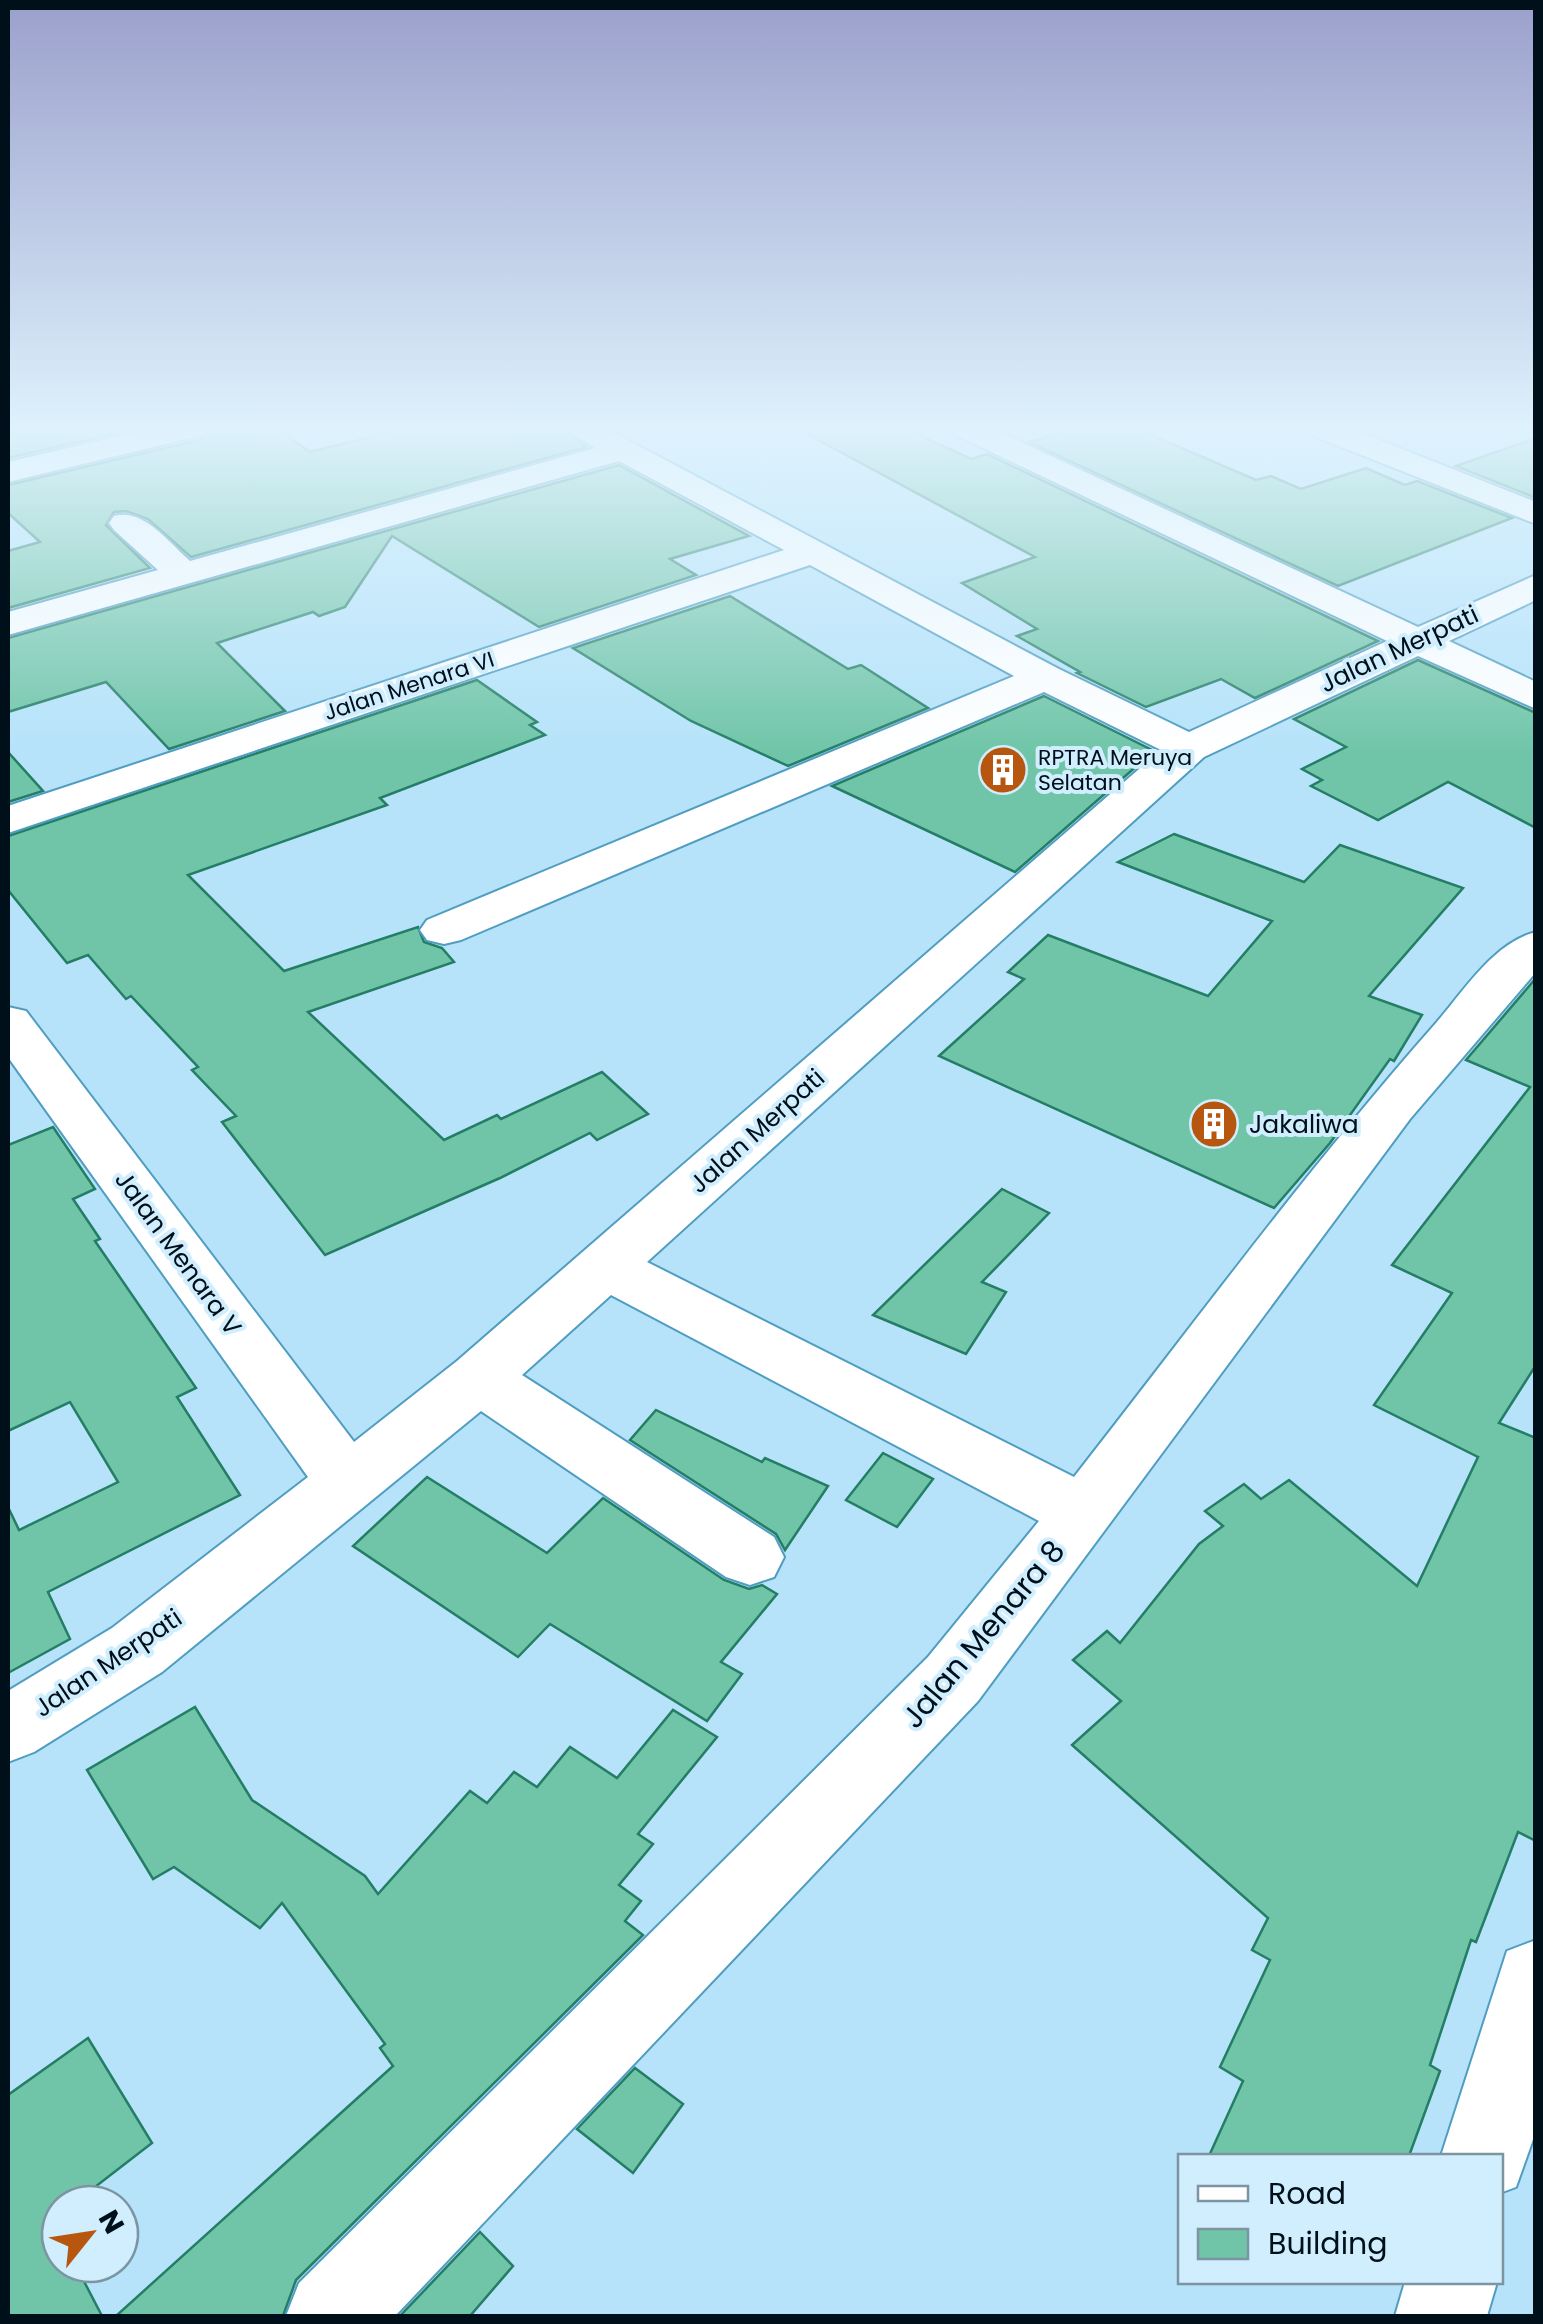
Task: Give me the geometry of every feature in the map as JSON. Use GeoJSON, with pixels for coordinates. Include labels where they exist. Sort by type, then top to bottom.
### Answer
{"type":"FeatureCollection","features":[{"type":"Feature","properties":{"kind":"street"},"geometry":{"type":"LineString","coordinates":[[141,536],[183,574]]}},
{"type":"Feature","properties":{"kind":"street"},"geometry":{"type":"LineString","coordinates":[[8,624],[316,536]]}},
{"type":"Feature","properties":{"kind":"street"},"geometry":{"type":"LineString","coordinates":[[781,536],[1189,748]]}},
{"type":"Feature","properties":{"kind":"street"},"geometry":{"type":"LineString","coordinates":[[1193,536],[1536,697]]}},
{"type":"Feature","properties":{"kind":"street","name":"Jalan Menara VI"},"geometry":{"type":"LineString","coordinates":[[8,820],[811,553]]}},
{"type":"Feature","properties":{"kind":"street","name":"Jalan Merpati"},"geometry":{"type":"LineString","coordinates":[[8,1730],[137,1650],[479,1378],[1189,748],[1536,586]]}},
{"type":"Feature","properties":{"kind":"street"},"geometry":{"type":"LineString","coordinates":[[444,930],[1046,677]]}},
{"type":"Feature","properties":{"kind":"street","name":"Jalan Menara 8"},"geometry":{"type":"LineString","coordinates":[[332,2316],[954,1679],[1391,1106],[1512,967],[1536,946]]}},
{"type":"Feature","properties":{"kind":"street","name":"Jalan Menara V"},"geometry":{"type":"LineString","coordinates":[[8,1022],[348,1483]]}},
{"type":"Feature","properties":{"kind":"street"},"geometry":{"type":"LineString","coordinates":[[604,1266],[1084,1513]]}},
{"type":"Feature","properties":{"kind":"street"},"geometry":{"type":"LineString","coordinates":[[479,1378],[750,1558]]}},
{"type":"Feature","properties":{"kind":"street"},"geometry":{"type":"LineString","coordinates":[[1508,2120],[1536,1980]]}},
{"type":"Feature","properties":{"kind":"street"},"geometry":{"type":"LineString","coordinates":[[1441,2316],[1449,2284]]}},
{"type":"Feature","properties":{"kind":"building"},"geometry":{"type":"Polygon","coordinates":[[[34,536],[118,536],[150,568],[8,608],[8,551],[40,542],[34,536]]]}},
{"type":"Feature","properties":{"kind":"building"},"geometry":{"type":"Polygon","coordinates":[[[168,536],[265,536],[191,557],[168,536]]]}},
{"type":"Feature","properties":{"kind":"building"},"geometry":{"type":"Polygon","coordinates":[[[367,536],[392,536],[345,607],[319,616],[313,612],[217,643],[285,711],[169,749],[106,682],[8,712],[8,638],[367,536]]]}},
{"type":"Feature","properties":{"kind":"building"},"geometry":{"type":"Polygon","coordinates":[[[393,536],[747,536],[670,559],[696,575],[539,627],[393,536]]]}},
{"type":"Feature","properties":{"kind":"building"},"geometry":{"type":"Polygon","coordinates":[[[997,536],[1159,536],[1378,641],[1255,698],[1221,679],[1146,707],[1077,673],[1080,672],[1017,636],[1037,629],[962,583],[1035,557],[997,536]]]}},
{"type":"Feature","properties":{"kind":"building"},"geometry":{"type":"Polygon","coordinates":[[[1232,536],[1465,536],[1338,586],[1232,536]]]}},
{"type":"Feature","properties":{"kind":"building"},"geometry":{"type":"Polygon","coordinates":[[[730,596],[848,669],[861,665],[928,708],[788,766],[691,721],[573,648],[730,596]]]}},
{"type":"Feature","properties":{"kind":"building"},"geometry":{"type":"Polygon","coordinates":[[[1418,660],[1536,713],[1536,828],[1448,782],[1378,820],[1311,786],[1322,780],[1302,769],[1346,747],[1294,719],[1418,660]]]}},
{"type":"Feature","properties":{"kind":"building"},"geometry":{"type":"Polygon","coordinates":[[[477,680],[537,722],[530,725],[545,735],[380,798],[387,805],[188,875],[284,971],[418,927],[424,942],[442,948],[454,962],[308,1012],[444,1140],[497,1115],[501,1119],[602,1072],[648,1114],[597,1140],[590,1133],[500,1178],[325,1255],[222,1122],[236,1116],[192,1070],[198,1067],[131,996],[126,999],[88,955],[67,963],[8,890],[8,836],[477,680]]]}},
{"type":"Feature","properties":{"kind":"building","name":"RPTRA Meruya Selatan"},"geometry":{"type":"Polygon","coordinates":[[[1044,696],[1154,751],[1015,872],[832,786],[1044,696]]]}},
{"type":"Feature","properties":{"kind":"building"},"geometry":{"type":"Polygon","coordinates":[[[8,752],[43,791],[8,802],[8,752]]]}},
{"type":"Feature","properties":{"kind":"building"},"geometry":{"type":"Polygon","coordinates":[[[1174,834],[1304,882],[1340,845],[1463,888],[1369,996],[1422,1015],[1394,1061],[1390,1059],[1330,1143],[1274,1208],[939,1056],[1024,979],[1008,972],[1048,935],[1208,996],[1272,921],[1118,862],[1174,834]]]}},
{"type":"Feature","properties":{"kind":"building"},"geometry":{"type":"Polygon","coordinates":[[[1536,978],[1536,1365],[1499,1423],[1536,1438],[1536,1841],[1518,1832],[1476,1942],[1471,1940],[1430,2065],[1440,2071],[1410,2154],[1210,2154],[1243,2081],[1220,2067],[1270,1960],[1252,1950],[1268,1918],[1072,1745],[1121,1701],[1073,1660],[1107,1631],[1120,1643],[1199,1544],[1223,1526],[1205,1511],[1244,1484],[1261,1499],[1289,1480],[1417,1586],[1478,1457],[1374,1405],[1452,1293],[1392,1265],[1530,1087],[1466,1060],[1536,978]]]}},
{"type":"Feature","properties":{"kind":"building"},"geometry":{"type":"Polygon","coordinates":[[[53,1127],[95,1189],[73,1199],[100,1239],[95,1241],[196,1388],[177,1397],[240,1495],[48,1592],[70,1639],[8,1673],[8,1507],[19,1530],[118,1482],[70,1402],[8,1431],[8,1145],[53,1127]]]}},
{"type":"Feature","properties":{"kind":"building"},"geometry":{"type":"Polygon","coordinates":[[[1002,1189],[1049,1213],[982,1282],[1006,1292],[966,1354],[873,1315],[1002,1189]]]}},
{"type":"Feature","properties":{"kind":"building"},"geometry":{"type":"Polygon","coordinates":[[[656,1410],[762,1462],[765,1458],[828,1486],[785,1550],[776,1534],[630,1440],[656,1410]]]}},
{"type":"Feature","properties":{"kind":"building"},"geometry":{"type":"Polygon","coordinates":[[[883,1453],[933,1479],[897,1527],[846,1500],[883,1453]]]}},
{"type":"Feature","properties":{"kind":"building"},"geometry":{"type":"Polygon","coordinates":[[[427,1477],[547,1553],[603,1498],[724,1580],[749,1589],[762,1585],[777,1594],[721,1662],[742,1674],[707,1721],[550,1624],[518,1657],[353,1546],[427,1477]]]}},
{"type":"Feature","properties":{"kind":"building"},"geometry":{"type":"Polygon","coordinates":[[[195,1707],[252,1800],[365,1876],[378,1894],[470,1791],[487,1803],[514,1772],[537,1787],[570,1747],[617,1778],[673,1710],[717,1737],[638,1834],[653,1844],[619,1885],[641,1901],[625,1921],[643,1935],[296,2280],[283,2316],[116,2316],[393,2066],[380,2048],[385,2044],[282,1903],[260,1928],[174,1867],[153,1879],[87,1770],[195,1707]]]}},
{"type":"Feature","properties":{"kind":"building"},"geometry":{"type":"Polygon","coordinates":[[[88,2038],[152,2143],[99,2184],[40,2184],[40,2284],[85,2284],[102,2316],[8,2316],[8,2095],[88,2038]]]}},
{"type":"Feature","properties":{"kind":"building"},"geometry":{"type":"Polygon","coordinates":[[[635,2068],[683,2104],[633,2173],[577,2129],[635,2068]]]}},
{"type":"Feature","properties":{"kind":"building"},"geometry":{"type":"Polygon","coordinates":[[[480,2232],[513,2266],[470,2316],[400,2316],[480,2232]]]}},
{"type":"Feature","properties":{"kind":"place","name":"RPTRA Meruya Selatan"},"geometry":{"type":"Point","coordinates":[1003,770]}},
{"type":"Feature","properties":{"kind":"place","name":"Jakaliwa"},"geometry":{"type":"Point","coordinates":[1214,1124]}}]}
